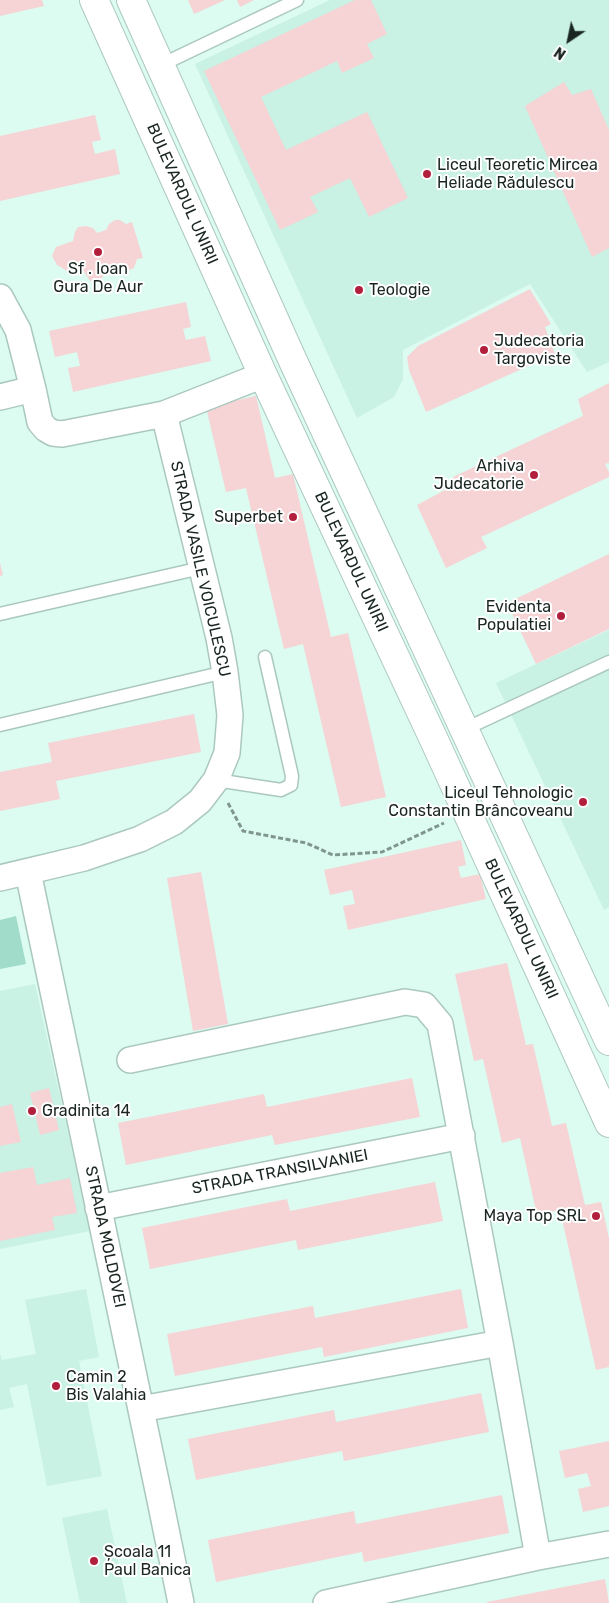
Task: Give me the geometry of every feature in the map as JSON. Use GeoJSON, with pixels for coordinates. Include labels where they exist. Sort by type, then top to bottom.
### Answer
{"type":"FeatureCollection","features":[{"type":"Feature","properties":{"kind":"main road","name":"BULEVARDUL UNIRII"},"geometry":{"type":"LineString","coordinates":[[94,0],[263,375],[432,734],[609,1123]]}},
{"type":"Feature","properties":{"kind":"main road","name":"BULEVARDUL UNIRII"},"geometry":{"type":"LineString","coordinates":[[132,0],[293,361],[609,1041]]}},
{"type":"Feature","properties":{"kind":"main road"},"geometry":{"type":"LineString","coordinates":[[130,79],[161,65]]}},
{"type":"Feature","properties":{"kind":"main road"},"geometry":{"type":"LineString","coordinates":[[263,375],[293,361]]}},
{"type":"Feature","properties":{"kind":"street"},"geometry":{"type":"LineString","coordinates":[[0,297],[18,330],[40,422],[53,433],[62,434],[164,414],[263,375]]}},
{"type":"Feature","properties":{"kind":"street"},"geometry":{"type":"LineString","coordinates":[[0,397],[33,389]]}},
{"type":"Feature","properties":{"kind":"street","name":"STRADA VASILE VOICULESCU"},"geometry":{"type":"LineString","coordinates":[[0,878],[84,858],[149,835],[174,822],[200,801],[216,780],[226,753],[230,716],[219,638],[200,568],[164,414]]}},
{"type":"Feature","properties":{"kind":"street","name":"STRADA MOLDOVEI"},"geometry":{"type":"LineString","coordinates":[[28,872],[181,1603]]}},
{"type":"Feature","properties":{"kind":"street"},"geometry":{"type":"LineString","coordinates":[[130,1060],[405,1002],[424,1005],[440,1024],[538,1557]]}},
{"type":"Feature","properties":{"kind":"street","name":"STRADA TRANSILVANIEI"},"geometry":{"type":"LineString","coordinates":[[98,1208],[462,1136]]}},
{"type":"Feature","properties":{"kind":"street"},"geometry":{"type":"LineString","coordinates":[[141,1409],[500,1343]]}},
{"type":"Feature","properties":{"kind":"street"},"geometry":{"type":"LineString","coordinates":[[326,1603],[538,1557],[609,1544]]}},
{"type":"Feature","properties":{"kind":"lane"},"geometry":{"type":"LineString","coordinates":[[161,65],[297,0]]}},
{"type":"Feature","properties":{"kind":"lane"},"geometry":{"type":"LineString","coordinates":[[0,614],[200,568]]}},
{"type":"Feature","properties":{"kind":"lane"},"geometry":{"type":"LineString","coordinates":[[216,780],[281,790],[291,785],[292,776],[265,657]]}},
{"type":"Feature","properties":{"kind":"lane"},"geometry":{"type":"LineString","coordinates":[[465,729],[609,662]]}},
{"type":"Feature","properties":{"kind":"lane"},"geometry":{"type":"LineString","coordinates":[[0,725],[225,672]]}},
{"type":"Feature","properties":{"kind":"path"},"geometry":{"type":"LineString","coordinates":[[216,780],[243,830],[306,843],[333,855],[382,852],[447,821]]}},
{"type":"Feature","properties":{"kind":"shaded area","name":"Liceul Teoretic Mircea Heliade Rădulescu"},"geometry":{"type":"Polygon","coordinates":[[[330,0],[609,0],[609,362],[587,372],[530,284],[403,350],[403,379],[394,397],[357,418],[195,64],[330,0]]]}},
{"type":"Feature","properties":{"kind":"shaded area","name":"Liceul Tehnologic Constantin Brâncoveanu"},"geometry":{"type":"Polygon","coordinates":[[[609,630],[609,907],[604,910],[496,683],[609,630]]]}},
{"type":"Feature","properties":{"kind":"shaded area"},"geometry":{"type":"Polygon","coordinates":[[[16,916],[26,964],[0,969],[0,920],[16,916]]]}},
{"type":"Feature","properties":{"kind":"shaded area","name":"Gradinita 14"},"geometry":{"type":"Polygon","coordinates":[[[35,984],[90,1231],[0,1249],[0,991],[35,984]]]}},
{"type":"Feature","properties":{"kind":"shaded area","name":"Camin 2 Bis Valahia"},"geometry":{"type":"Polygon","coordinates":[[[86,1289],[99,1357],[79,1361],[102,1476],[47,1486],[27,1384],[9,1388],[14,1407],[0,1410],[0,1353],[2,1360],[36,1354],[25,1300],[86,1289]]]}},
{"type":"Feature","properties":{"kind":"shaded area","name":"Școala 11 Paul Banica"},"geometry":{"type":"Polygon","coordinates":[[[107,1509],[127,1603],[80,1603],[62,1518],[107,1509]]]}},
{"type":"Feature","properties":{"kind":"building"},"geometry":{"type":"Polygon","coordinates":[[[0,0],[42,0],[44,6],[0,16],[0,0]]]}},
{"type":"Feature","properties":{"kind":"building"},"geometry":{"type":"Polygon","coordinates":[[[188,0],[225,0],[194,14],[188,0]]]}},
{"type":"Feature","properties":{"kind":"building"},"geometry":{"type":"Polygon","coordinates":[[[237,0],[254,0],[240,7],[237,0]]]}},
{"type":"Feature","properties":{"kind":"building"},"geometry":{"type":"Polygon","coordinates":[[[355,0],[371,0],[387,34],[367,44],[374,58],[342,73],[337,61],[261,97],[286,150],[367,112],[408,198],[369,217],[350,178],[310,197],[318,212],[280,230],[204,71],[355,0]]]}},
{"type":"Feature","properties":{"kind":"building"},"geometry":{"type":"Polygon","coordinates":[[[564,82],[572,95],[591,89],[609,130],[609,248],[592,257],[525,106],[564,82]]]}},
{"type":"Feature","properties":{"kind":"building"},"geometry":{"type":"Polygon","coordinates":[[[95,115],[101,140],[92,142],[95,154],[115,149],[120,174],[0,201],[0,136],[95,115]]]}},
{"type":"Feature","properties":{"kind":"building","name":"Sf . Ioan Gura De Aur"},"geometry":{"type":"Polygon","coordinates":[[[115,220],[120,220],[126,224],[132,222],[143,258],[137,259],[134,268],[129,270],[119,264],[109,267],[105,275],[100,279],[90,281],[83,270],[69,272],[57,265],[52,256],[56,247],[73,241],[78,227],[86,226],[93,228],[97,233],[106,230],[109,224],[115,220]]]}},
{"type":"Feature","properties":{"kind":"building","name":"Judecatoria Targoviste"},"geometry":{"type":"Polygon","coordinates":[[[530,289],[551,324],[545,327],[555,354],[426,412],[409,370],[407,357],[418,346],[530,289]]]}},
{"type":"Feature","properties":{"kind":"building"},"geometry":{"type":"Polygon","coordinates":[[[186,302],[191,327],[183,329],[186,340],[205,336],[211,361],[73,392],[68,368],[80,366],[77,352],[55,357],[49,331],[186,302]]]}},
{"type":"Feature","properties":{"kind":"building","name":"Arhiva Judecatorie"},"geometry":{"type":"Polygon","coordinates":[[[609,383],[609,463],[605,464],[609,477],[481,537],[487,548],[446,568],[417,505],[456,484],[453,477],[583,416],[578,399],[609,383]]]}},
{"type":"Feature","properties":{"kind":"building"},"geometry":{"type":"Polygon","coordinates":[[[256,396],[275,478],[293,474],[331,637],[348,633],[386,797],[341,807],[303,644],[284,649],[246,488],[226,492],[206,407],[256,396]]]}},
{"type":"Feature","properties":{"kind":"building","name":"Evidenta Populatiei"},"geometry":{"type":"Polygon","coordinates":[[[609,554],[609,629],[536,664],[507,603],[609,554]]]}},
{"type":"Feature","properties":{"kind":"building"},"geometry":{"type":"Polygon","coordinates":[[[0,563],[3,575],[0,576],[0,563]]]}},
{"type":"Feature","properties":{"kind":"building"},"geometry":{"type":"Polygon","coordinates":[[[194,714],[201,752],[56,781],[60,799],[0,811],[0,772],[52,762],[48,743],[194,714]]]}},
{"type":"Feature","properties":{"kind":"building"},"geometry":{"type":"Polygon","coordinates":[[[461,840],[466,865],[458,867],[461,878],[480,874],[486,899],[348,930],[343,906],[355,904],[352,890],[330,895],[324,870],[461,840]]]}},
{"type":"Feature","properties":{"kind":"building"},"geometry":{"type":"Polygon","coordinates":[[[201,872],[228,1024],[193,1031],[167,878],[201,872]]]}},
{"type":"Feature","properties":{"kind":"building"},"geometry":{"type":"Polygon","coordinates":[[[507,963],[526,1045],[533,1044],[552,1126],[566,1123],[585,1205],[601,1202],[609,1238],[609,1367],[596,1370],[560,1210],[537,1215],[520,1138],[502,1143],[483,1059],[474,1061],[455,974],[507,963]]]}},
{"type":"Feature","properties":{"kind":"building"},"geometry":{"type":"Polygon","coordinates":[[[412,1078],[420,1117],[275,1145],[272,1135],[126,1165],[118,1123],[264,1094],[267,1107],[412,1078]]]}},
{"type":"Feature","properties":{"kind":"building"},"geometry":{"type":"Polygon","coordinates":[[[49,1088],[59,1130],[40,1135],[30,1093],[49,1088]]]}},
{"type":"Feature","properties":{"kind":"building"},"geometry":{"type":"Polygon","coordinates":[[[12,1104],[21,1142],[0,1146],[0,1107],[12,1104]]]}},
{"type":"Feature","properties":{"kind":"building"},"geometry":{"type":"Polygon","coordinates":[[[33,1167],[37,1185],[70,1178],[77,1213],[52,1217],[55,1230],[0,1241],[0,1173],[33,1167]]]}},
{"type":"Feature","properties":{"kind":"building"},"geometry":{"type":"Polygon","coordinates":[[[435,1182],[443,1221],[298,1250],[296,1240],[150,1269],[142,1228],[287,1199],[290,1211],[435,1182]]]}},
{"type":"Feature","properties":{"kind":"building"},"geometry":{"type":"Polygon","coordinates":[[[461,1289],[468,1328],[324,1357],[322,1347],[175,1376],[167,1334],[313,1306],[315,1318],[461,1289]]]}},
{"type":"Feature","properties":{"kind":"building"},"geometry":{"type":"Polygon","coordinates":[[[481,1393],[489,1432],[344,1461],[342,1451],[196,1480],[188,1439],[334,1410],[336,1422],[481,1393]]]}},
{"type":"Feature","properties":{"kind":"building"},"geometry":{"type":"Polygon","coordinates":[[[609,1441],[609,1506],[583,1512],[578,1489],[591,1486],[587,1473],[565,1478],[559,1451],[609,1441]]]}},
{"type":"Feature","properties":{"kind":"building"},"geometry":{"type":"Polygon","coordinates":[[[502,1495],[509,1533],[364,1562],[362,1552],[216,1582],[208,1540],[354,1511],[356,1524],[502,1495]]]}},
{"type":"Feature","properties":{"kind":"building"},"geometry":{"type":"Polygon","coordinates":[[[605,1579],[609,1603],[487,1603],[487,1602],[605,1579]]]}},
{"type":"Feature","properties":{"kind":"place","name":"Liceul Teoretic Mircea Heliade Rădulescu"},"geometry":{"type":"Point","coordinates":[427,174]}},
{"type":"Feature","properties":{"kind":"place","name":"Sf . Ioan Gura De Aur"},"geometry":{"type":"Point","coordinates":[98,252]}},
{"type":"Feature","properties":{"kind":"place","name":"Teologie"},"geometry":{"type":"Point","coordinates":[359,290]}},
{"type":"Feature","properties":{"kind":"place","name":"Judecatoria Targoviste"},"geometry":{"type":"Point","coordinates":[484,350]}},
{"type":"Feature","properties":{"kind":"place","name":"Arhiva Judecatorie"},"geometry":{"type":"Point","coordinates":[534,475]}},
{"type":"Feature","properties":{"kind":"place","name":"Superbet"},"geometry":{"type":"Point","coordinates":[293,517]}},
{"type":"Feature","properties":{"kind":"place","name":"Evidenta Populatiei"},"geometry":{"type":"Point","coordinates":[561,616]}},
{"type":"Feature","properties":{"kind":"place","name":"Liceul Tehnologic Constantin Brâncoveanu"},"geometry":{"type":"Point","coordinates":[583,802]}},
{"type":"Feature","properties":{"kind":"place","name":"Gradinita 14"},"geometry":{"type":"Point","coordinates":[32,1111]}},
{"type":"Feature","properties":{"kind":"place","name":"Maya Top SRL"},"geometry":{"type":"Point","coordinates":[596,1216]}},
{"type":"Feature","properties":{"kind":"place","name":"Camin 2 Bis Valahia"},"geometry":{"type":"Point","coordinates":[56,1386]}},
{"type":"Feature","properties":{"kind":"place","name":"Școala 11 Paul Banica"},"geometry":{"type":"Point","coordinates":[94,1561]}}]}
